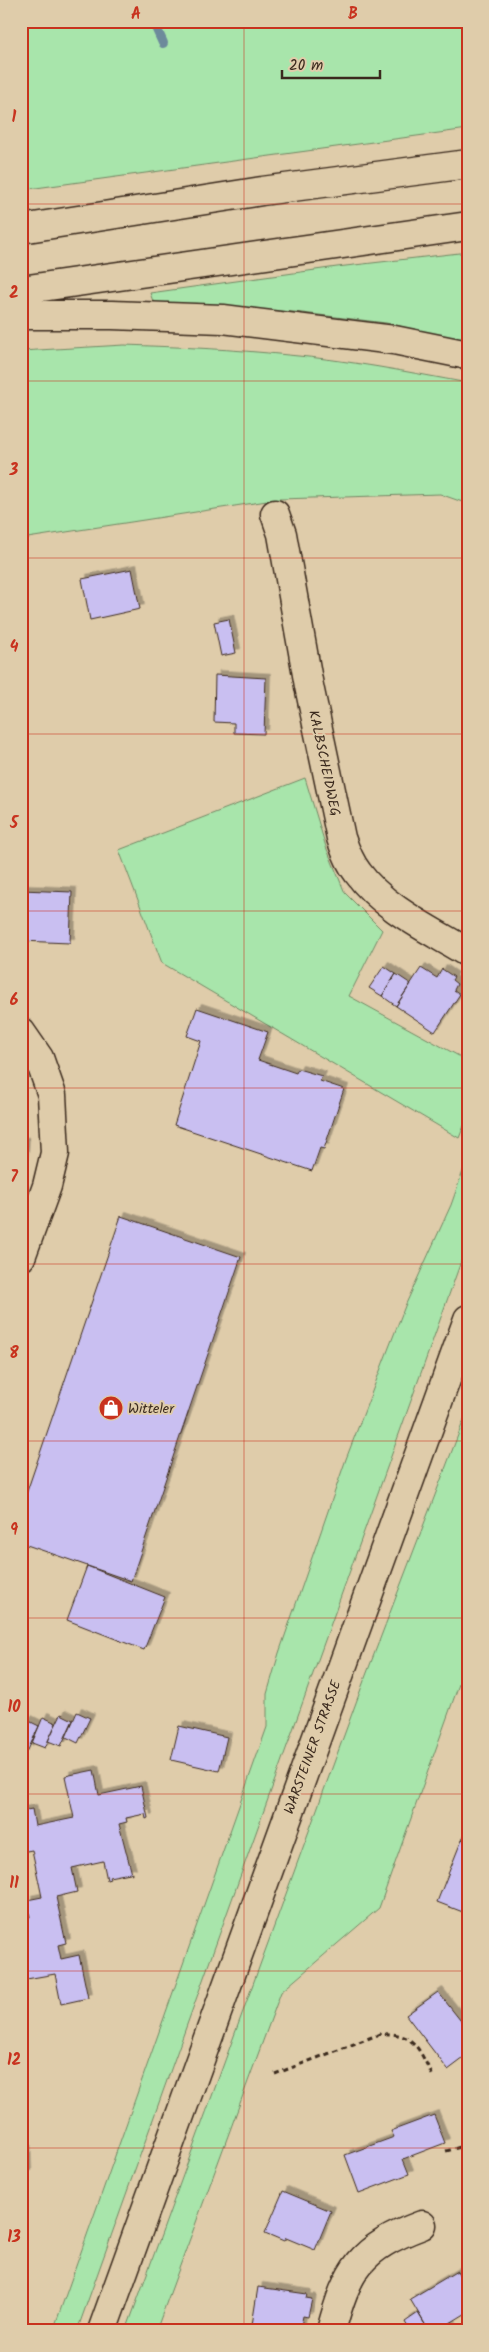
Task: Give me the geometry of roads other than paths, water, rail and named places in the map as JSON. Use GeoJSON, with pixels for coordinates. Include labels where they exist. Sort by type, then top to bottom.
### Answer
{"type":"FeatureCollection","features":[{"type":"Feature","properties":{"kind":"main road"},"geometry":{"type":"LineString","coordinates":[[21,229],[262,191],[468,164]]}},
{"type":"Feature","properties":{"kind":"main road"},"geometry":{"type":"LineString","coordinates":[[21,290],[468,226]]}},
{"type":"Feature","properties":{"kind":"main road"},"geometry":{"type":"LineString","coordinates":[[21,315],[112,315],[224,319],[394,340],[468,355]]}},
{"type":"Feature","properties":{"kind":"main road","name":"KALBSCHEIDWEG"},"geometry":{"type":"LineString","coordinates":[[275,514],[282,534],[340,838],[348,858],[356,872],[378,895],[468,953]]}},
{"type":"Feature","properties":{"kind":"main road"},"geometry":{"type":"LineString","coordinates":[[21,1032],[39,1058],[45,1073],[52,1095],[55,1134],[55,1153],[47,1186],[21,1258]]}},
{"type":"Feature","properties":{"kind":"main road","name":"WARSTEINER STRASSE"},"geometry":{"type":"LineString","coordinates":[[102,2331],[468,1319]]}},
{"type":"Feature","properties":{"kind":"main road"},"geometry":{"type":"LineString","coordinates":[[331,2331],[337,2308],[355,2266],[390,2237],[422,2225]]}},
{"type":"Feature","properties":{"kind":"waterway"},"geometry":{"type":"LineString","coordinates":[[153,21],[163,43]]}},
{"type":"Feature","properties":{"kind":"place","name":"Witteler"},"geometry":{"type":"Point","coordinates":[111,1408]}}]}
